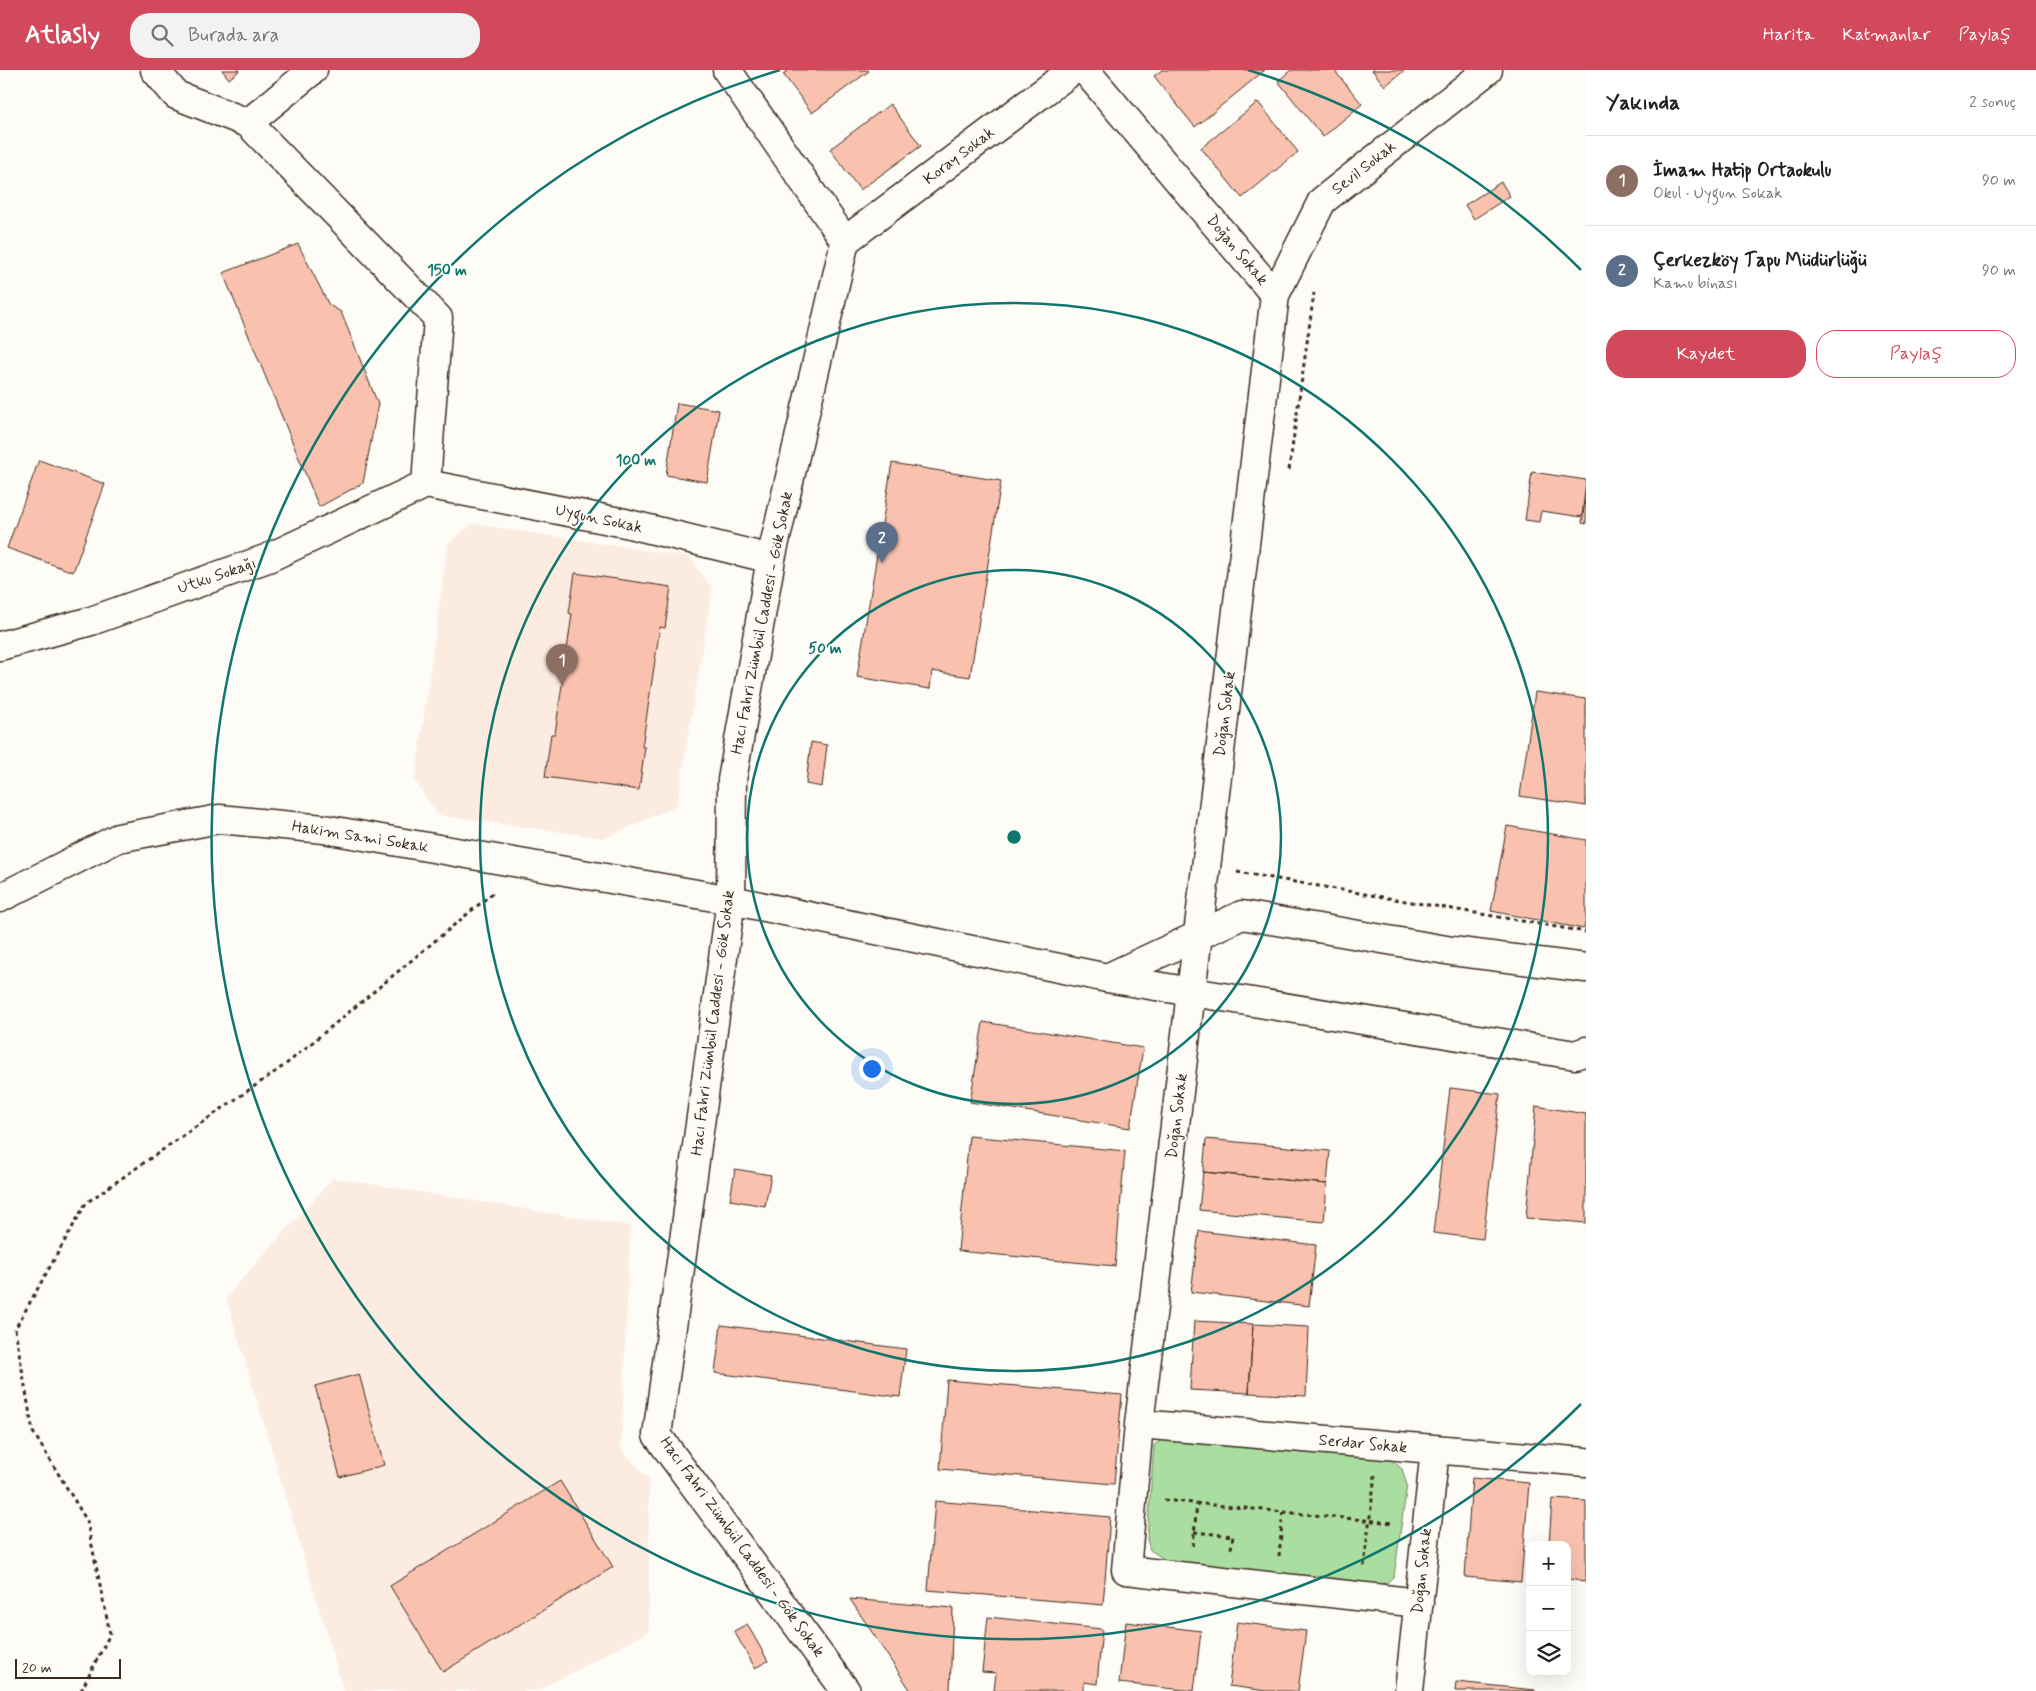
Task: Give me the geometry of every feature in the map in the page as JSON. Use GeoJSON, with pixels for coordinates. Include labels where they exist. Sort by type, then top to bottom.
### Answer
{"type":"FeatureCollection","features":[{"type":"Feature","properties":{"kind":"street"},"geometry":{"type":"LineString","coordinates":[[155,70],[176,95],[248,123],[438,318],[426,484]]}},
{"type":"Feature","properties":{"kind":"street"},"geometry":{"type":"LineString","coordinates":[[248,123],[313,70]]}},
{"type":"Feature","properties":{"kind":"street"},"geometry":{"type":"LineString","coordinates":[[727,70],[845,241]]}},
{"type":"Feature","properties":{"kind":"street","name":"Koray Sokak"},"geometry":{"type":"LineString","coordinates":[[845,241],[1072,70]]}},
{"type":"Feature","properties":{"kind":"street","name":"Doğan Sokak"},"geometry":{"type":"LineString","coordinates":[[1085,70],[1275,295],[1139,1424],[1126,1570],[1419,1603]]}},
{"type":"Feature","properties":{"kind":"street","name":"Sevil Sokak"},"geometry":{"type":"LineString","coordinates":[[1275,295],[1322,201],[1488,70]]}},
{"type":"Feature","properties":{"kind":"street","name":"Hacı Fahri Zümbül Caddesi - Gök Sokak"},"geometry":{"type":"LineString","coordinates":[[845,241],[771,559],[732,780],[731,900],[657,1435],[846,1691]]}},
{"type":"Feature","properties":{"kind":"street","name":"Uygun Sokak"},"geometry":{"type":"LineString","coordinates":[[426,484],[625,523],[771,559]]}},
{"type":"Feature","properties":{"kind":"street","name":"Utku Sokağı"},"geometry":{"type":"LineString","coordinates":[[0,646],[91,621],[268,558],[426,484]]}},
{"type":"Feature","properties":{"kind":"street","name":"Hakim Sami Sokak"},"geometry":{"type":"LineString","coordinates":[[0,898],[118,838],[219,819],[324,829],[731,900],[1107,978],[1575,1056],[1586,1051]]}},
{"type":"Feature","properties":{"kind":"street"},"geometry":{"type":"LineString","coordinates":[[1107,978],[1242,915],[1452,951],[1586,968]]}},
{"type":"Feature","properties":{"kind":"street","name":"Serdar Sokak"},"geometry":{"type":"LineString","coordinates":[[1139,1424],[1586,1462]]}},
{"type":"Feature","properties":{"kind":"street","name":"Doğan Sokak"},"geometry":{"type":"LineString","coordinates":[[1408,1691],[1435,1450]]}},
{"type":"Feature","properties":{"kind":"path"},"geometry":{"type":"LineString","coordinates":[[1289,472],[1315,285]]}},
{"type":"Feature","properties":{"kind":"path"},"geometry":{"type":"LineString","coordinates":[[1236,864],[1236,872],[1586,932]]}},
{"type":"Feature","properties":{"kind":"path"},"geometry":{"type":"LineString","coordinates":[[81,1691],[110,1634],[87,1521],[33,1432],[14,1329],[86,1203],[285,1065],[495,891]]}},
{"type":"Feature","properties":{"kind":"path"},"geometry":{"type":"LineString","coordinates":[[1363,1574],[1376,1472]]}},
{"type":"Feature","properties":{"kind":"path"},"geometry":{"type":"LineString","coordinates":[[1132,1497],[1427,1526]]}},
{"type":"Feature","properties":{"kind":"path"},"geometry":{"type":"LineString","coordinates":[[1193,1549],[1197,1503]]}},
{"type":"Feature","properties":{"kind":"path"},"geometry":{"type":"LineString","coordinates":[[1279,1564],[1283,1512]]}},
{"type":"Feature","properties":{"kind":"path"},"geometry":{"type":"LineString","coordinates":[[1194,1532],[1233,1536],[1230,1558]]}},
{"type":"Feature","properties":{"kind":"shaded area"},"geometry":{"type":"Polygon","coordinates":[[[473,524],[690,557],[712,589],[677,805],[605,838],[438,815],[415,781],[448,543],[473,524]]]}},
{"type":"Feature","properties":{"kind":"shaded area"},"geometry":{"type":"Polygon","coordinates":[[[333,1178],[630,1226],[621,1449],[649,1480],[649,1631],[537,1691],[344,1691],[226,1297],[333,1178]]]}},
{"type":"Feature","properties":{"kind":"green space"},"geometry":{"type":"Polygon","coordinates":[[[1166,1437],[1391,1459],[1402,1469],[1407,1485],[1394,1576],[1387,1583],[1377,1585],[1167,1561],[1150,1550],[1147,1539],[1154,1445],[1166,1437]]]}},
{"type":"Feature","properties":{"kind":"building"},"geometry":{"type":"Polygon","coordinates":[[[222,70],[240,70],[229,79],[222,70]]]}},
{"type":"Feature","properties":{"kind":"building"},"geometry":{"type":"Polygon","coordinates":[[[789,70],[869,71],[812,113],[783,74],[789,70]]]}},
{"type":"Feature","properties":{"kind":"building"},"geometry":{"type":"Polygon","coordinates":[[[1162,70],[1265,70],[1195,127],[1154,76],[1162,70]]]}},
{"type":"Feature","properties":{"kind":"building"},"geometry":{"type":"Polygon","coordinates":[[[1291,70],[1334,70],[1362,104],[1323,137],[1278,81],[1291,70]]]}},
{"type":"Feature","properties":{"kind":"building"},"geometry":{"type":"Polygon","coordinates":[[[1372,70],[1405,70],[1385,86],[1372,70]]]}},
{"type":"Feature","properties":{"kind":"building"},"geometry":{"type":"Polygon","coordinates":[[[1258,102],[1298,152],[1242,198],[1201,148],[1258,102]]]}},
{"type":"Feature","properties":{"kind":"building"},"geometry":{"type":"Polygon","coordinates":[[[890,104],[921,146],[860,190],[830,149],[890,104]]]}},
{"type":"Feature","properties":{"kind":"building"},"geometry":{"type":"Polygon","coordinates":[[[1501,182],[1510,196],[1474,219],[1465,205],[1501,182]]]}},
{"type":"Feature","properties":{"kind":"building"},"geometry":{"type":"Polygon","coordinates":[[[298,244],[329,305],[341,312],[378,404],[363,483],[319,507],[223,273],[298,244]]]}},
{"type":"Feature","properties":{"kind":"building"},"geometry":{"type":"Polygon","coordinates":[[[677,403],[719,410],[707,482],[666,475],[677,403]]]}},
{"type":"Feature","properties":{"kind":"building"},"geometry":{"type":"Polygon","coordinates":[[[39,460],[105,484],[73,572],[7,548],[39,460]]]}},
{"type":"Feature","properties":{"kind":"building"},"geometry":{"type":"Polygon","coordinates":[[[892,463],[1001,481],[970,677],[932,671],[930,689],[857,677],[892,463]]]}},
{"type":"Feature","properties":{"kind":"building"},"geometry":{"type":"Polygon","coordinates":[[[1532,472],[1586,480],[1582,517],[1541,511],[1539,522],[1525,520],[1532,472]]]}},
{"type":"Feature","properties":{"kind":"building"},"geometry":{"type":"Polygon","coordinates":[[[1586,492],[1586,524],[1582,523],[1586,492]]]}},
{"type":"Feature","properties":{"kind":"building"},"geometry":{"type":"Polygon","coordinates":[[[575,573],[671,587],[665,628],[660,627],[642,747],[645,747],[639,790],[545,777],[551,734],[555,734],[572,614],[569,613],[575,573]]]}},
{"type":"Feature","properties":{"kind":"building"},"geometry":{"type":"Polygon","coordinates":[[[1535,692],[1586,699],[1586,806],[1520,796],[1535,692]]]}},
{"type":"Feature","properties":{"kind":"building"},"geometry":{"type":"Polygon","coordinates":[[[811,742],[827,745],[822,787],[806,784],[811,742]]]}},
{"type":"Feature","properties":{"kind":"building"},"geometry":{"type":"Polygon","coordinates":[[[1507,826],[1586,840],[1586,918],[1584,929],[1491,911],[1507,826]]]}},
{"type":"Feature","properties":{"kind":"building"},"geometry":{"type":"Polygon","coordinates":[[[983,1022],[1143,1048],[1130,1128],[970,1102],[983,1022]]]}},
{"type":"Feature","properties":{"kind":"building"},"geometry":{"type":"Polygon","coordinates":[[[1450,1088],[1500,1094],[1483,1239],[1433,1233],[1450,1088]]]}},
{"type":"Feature","properties":{"kind":"building"},"geometry":{"type":"Polygon","coordinates":[[[1536,1106],[1586,1114],[1586,1223],[1526,1218],[1536,1106]]]}},
{"type":"Feature","properties":{"kind":"building"},"geometry":{"type":"Polygon","coordinates":[[[969,1136],[1125,1151],[1115,1266],[958,1251],[969,1136]]]}},
{"type":"Feature","properties":{"kind":"building"},"geometry":{"type":"Polygon","coordinates":[[[1206,1139],[1330,1151],[1327,1184],[1203,1172],[1206,1139]]]}},
{"type":"Feature","properties":{"kind":"building"},"geometry":{"type":"Polygon","coordinates":[[[735,1169],[771,1175],[765,1206],[730,1200],[735,1169]]]}},
{"type":"Feature","properties":{"kind":"building"},"geometry":{"type":"Polygon","coordinates":[[[1203,1172],[1327,1184],[1324,1222],[1199,1210],[1203,1172]]]}},
{"type":"Feature","properties":{"kind":"building"},"geometry":{"type":"Polygon","coordinates":[[[1199,1231],[1316,1245],[1309,1306],[1191,1292],[1199,1231]]]}},
{"type":"Feature","properties":{"kind":"building"},"geometry":{"type":"Polygon","coordinates":[[[1194,1321],[1253,1324],[1249,1393],[1190,1390],[1194,1321]]]}},
{"type":"Feature","properties":{"kind":"building"},"geometry":{"type":"Polygon","coordinates":[[[1253,1324],[1309,1327],[1306,1396],[1249,1393],[1253,1324]]]}},
{"type":"Feature","properties":{"kind":"building"},"geometry":{"type":"Polygon","coordinates":[[[721,1325],[906,1349],[900,1397],[715,1373],[721,1325]]]}},
{"type":"Feature","properties":{"kind":"building"},"geometry":{"type":"Polygon","coordinates":[[[359,1374],[384,1465],[340,1477],[315,1386],[359,1374]]]}},
{"type":"Feature","properties":{"kind":"building"},"geometry":{"type":"Polygon","coordinates":[[[947,1380],[1122,1395],[1114,1484],[940,1469],[947,1380]]]}},
{"type":"Feature","properties":{"kind":"building"},"geometry":{"type":"Polygon","coordinates":[[[1472,1478],[1529,1483],[1521,1582],[1465,1577],[1472,1478]]]}},
{"type":"Feature","properties":{"kind":"building"},"geometry":{"type":"Polygon","coordinates":[[[560,1481],[613,1567],[443,1672],[390,1586],[560,1481]]]}},
{"type":"Feature","properties":{"kind":"building"},"geometry":{"type":"Polygon","coordinates":[[[1552,1499],[1586,1501],[1586,1581],[1571,1579],[1571,1541],[1549,1541],[1552,1499]]]}},
{"type":"Feature","properties":{"kind":"building"},"geometry":{"type":"Polygon","coordinates":[[[935,1501],[1110,1517],[1103,1605],[928,1590],[935,1501]]]}},
{"type":"Feature","properties":{"kind":"building"},"geometry":{"type":"Polygon","coordinates":[[[850,1599],[953,1608],[950,1691],[911,1691],[850,1599]]]}},
{"type":"Feature","properties":{"kind":"building"},"geometry":{"type":"Polygon","coordinates":[[[988,1617],[1102,1629],[1097,1684],[1084,1682],[1084,1691],[994,1691],[996,1673],[982,1672],[988,1617]]]}},
{"type":"Feature","properties":{"kind":"building"},"geometry":{"type":"Polygon","coordinates":[[[1126,1622],[1201,1631],[1194,1691],[1119,1683],[1126,1622]]]}},
{"type":"Feature","properties":{"kind":"building"},"geometry":{"type":"Polygon","coordinates":[[[1237,1622],[1306,1631],[1298,1691],[1267,1691],[1229,1686],[1237,1622]]]}},
{"type":"Feature","properties":{"kind":"building"},"geometry":{"type":"Polygon","coordinates":[[[747,1624],[768,1661],[755,1668],[734,1631],[747,1624]]]}},
{"type":"Feature","properties":{"kind":"building"},"geometry":{"type":"Polygon","coordinates":[[[1456,1682],[1535,1690],[1535,1691],[1455,1691],[1456,1682]]]}},
{"type":"Feature","properties":{"kind":"place","name":"Çerkezköy Tapu Müdürlüğü"},"geometry":{"type":"Point","coordinates":[882,563]}},
{"type":"Feature","properties":{"kind":"place","name":"İmam Hatip Ortaokulu"},"geometry":{"type":"Point","coordinates":[562,685]}}]}
